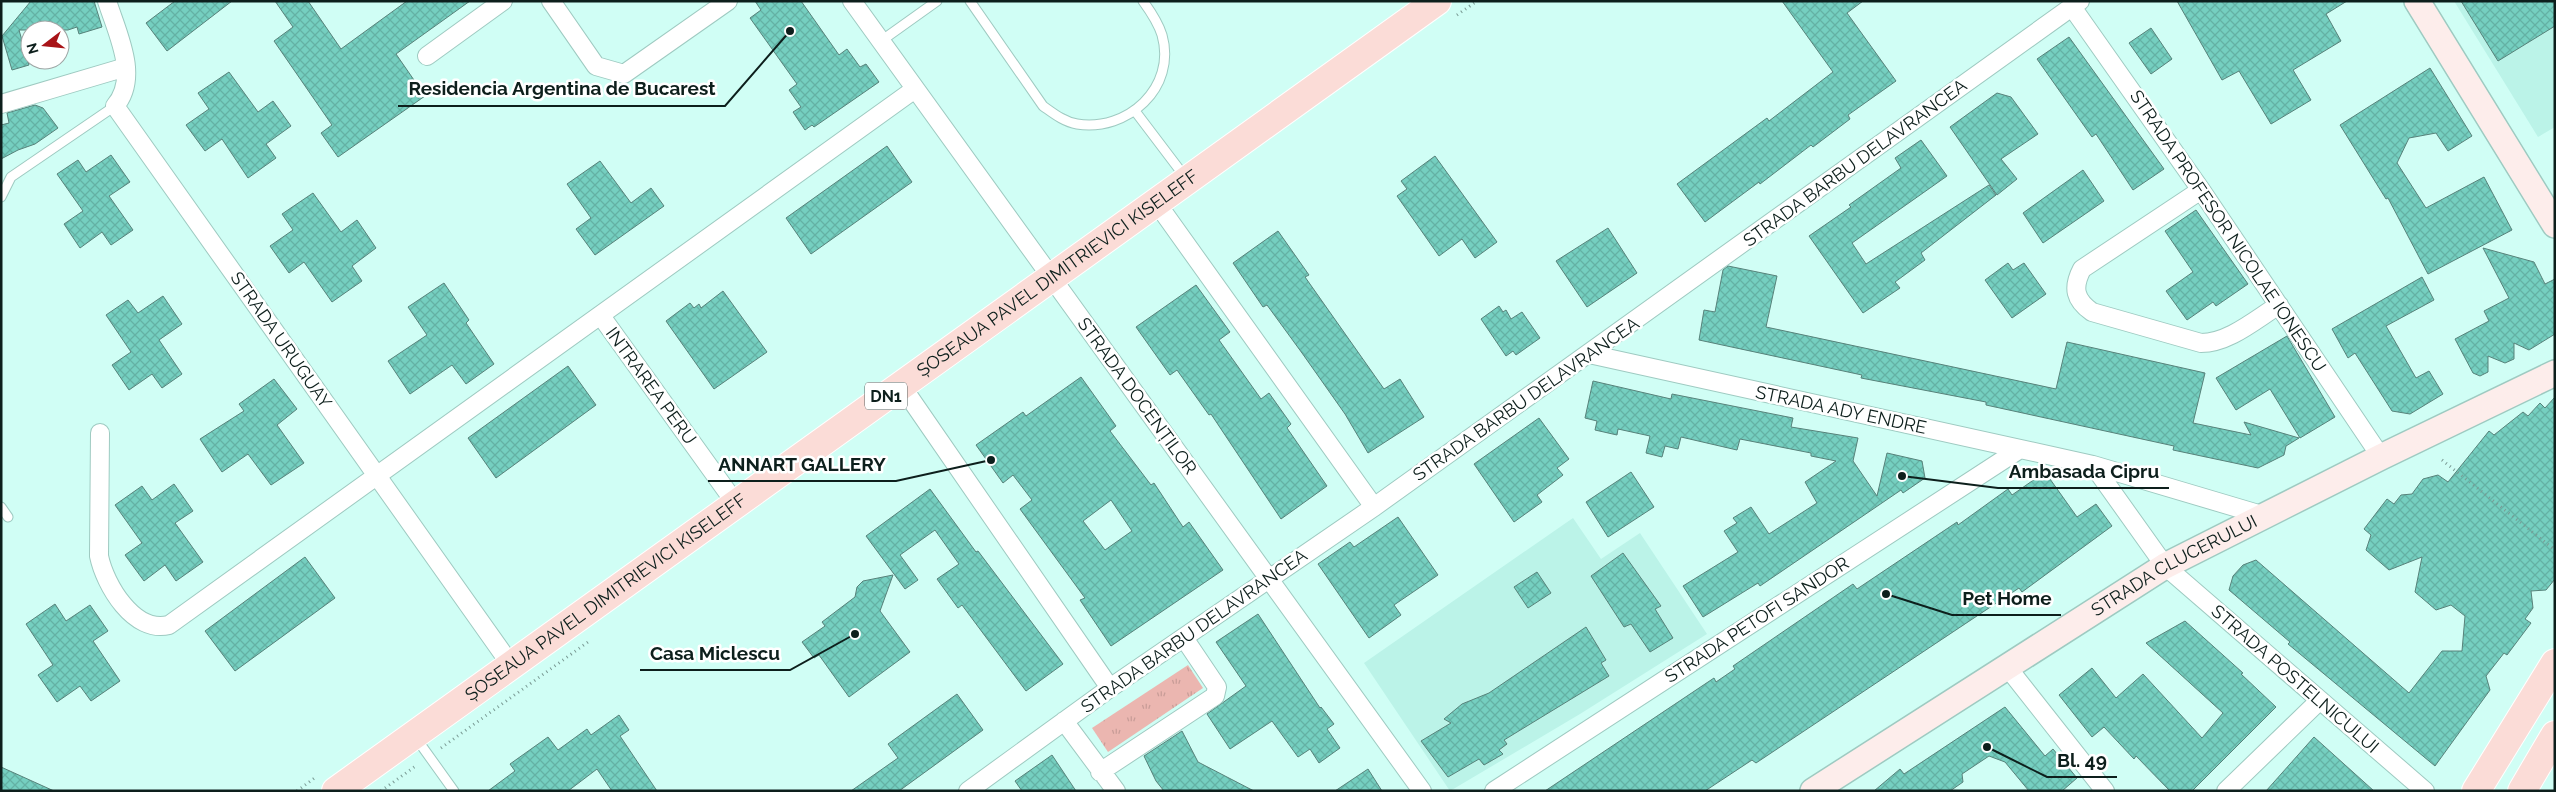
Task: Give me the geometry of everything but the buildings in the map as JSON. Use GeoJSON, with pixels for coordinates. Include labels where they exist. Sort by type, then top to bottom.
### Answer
{"type":"FeatureCollection","features":[{"type":"Feature","properties":{"kind":"main road","name":"ȘOSEAUA PAVEL DIMITRIEVICI KISELEFF"},"geometry":{"type":"LineString","coordinates":[[336,791],[1437,1]]}},
{"type":"Feature","properties":{"kind":"main road"},"geometry":{"type":"LineString","coordinates":[[2476,791],[2555,663]]}},
{"type":"Feature","properties":{"kind":"main road"},"geometry":{"type":"LineString","coordinates":[[2524,790],[2555,735]]}},
{"type":"Feature","properties":{"kind":"street"},"geometry":{"type":"LineString","coordinates":[[107,1],[126,67],[124,95],[115,106]]}},
{"type":"Feature","properties":{"kind":"street"},"geometry":{"type":"LineString","coordinates":[[427,56],[502,1]]}},
{"type":"Feature","properties":{"kind":"street"},"geometry":{"type":"LineString","coordinates":[[551,1],[596,66],[624,74],[728,1]]}},
{"type":"Feature","properties":{"kind":"street","name":"STRADA DOCENȚILOR"},"geometry":{"type":"LineString","coordinates":[[852,1],[1422,791]]}},
{"type":"Feature","properties":{"kind":"street"},"geometry":{"type":"LineString","coordinates":[[2417,1],[2555,225]]}},
{"type":"Feature","properties":{"kind":"street","name":"STRADA PROFESOR NICOLAE IONESCU"},"geometry":{"type":"LineString","coordinates":[[2076,4],[2381,457]]}},
{"type":"Feature","properties":{"kind":"street","name":"STRADA BARBU DELAVRANCEA"},"geometry":{"type":"LineString","coordinates":[[968,791],[1110,688],[1374,507],[2076,4]]}},
{"type":"Feature","properties":{"kind":"street"},"geometry":{"type":"LineString","coordinates":[[1,104],[126,67]]}},
{"type":"Feature","properties":{"kind":"street"},"geometry":{"type":"LineString","coordinates":[[100,433],[98,556],[102,570],[126,607],[149,626],[158,628],[169,625],[915,89]]}},
{"type":"Feature","properties":{"kind":"street","name":"STRADA URUGUAY"},"geometry":{"type":"LineString","coordinates":[[115,106],[511,665]]}},
{"type":"Feature","properties":{"kind":"street"},"geometry":{"type":"LineString","coordinates":[[2201,190],[2082,269],[2076,281],[2076,292],[2082,305],[2092,312],[2207,343],[2225,338],[2279,305]]}},
{"type":"Feature","properties":{"kind":"street"},"geometry":{"type":"LineString","coordinates":[[1156,202],[1374,507]]}},
{"type":"Feature","properties":{"kind":"street","name":"INTRAREA PERU"},"geometry":{"type":"LineString","coordinates":[[601,316],[736,504]]}},
{"type":"Feature","properties":{"kind":"street","name":"STRADA ADY ENDRE"},"geometry":{"type":"LineString","coordinates":[[1589,354],[2093,465],[2265,516]]}},
{"type":"Feature","properties":{"kind":"street","name":"STRADA CLUCERULUI"},"geometry":{"type":"LineString","coordinates":[[1813,791],[2165,566],[2555,372]]}},
{"type":"Feature","properties":{"kind":"street"},"geometry":{"type":"LineString","coordinates":[[901,385],[1110,688]]}},
{"type":"Feature","properties":{"kind":"street","name":"STRADA PETOFI SANDOR"},"geometry":{"type":"LineString","coordinates":[[1494,791],[2020,449]]}},
{"type":"Feature","properties":{"kind":"street"},"geometry":{"type":"LineString","coordinates":[[2093,465],[2165,566]]}},
{"type":"Feature","properties":{"kind":"street","name":"STRADA POSTELNICULUI"},"geometry":{"type":"LineString","coordinates":[[2165,566],[2425,791]]}},
{"type":"Feature","properties":{"kind":"street"},"geometry":{"type":"LineString","coordinates":[[1100,772],[1215,696],[1217,687],[1184,638]]}},
{"type":"Feature","properties":{"kind":"street"},"geometry":{"type":"LineString","coordinates":[[2008,668],[2106,791]]}},
{"type":"Feature","properties":{"kind":"street"},"geometry":{"type":"LineString","coordinates":[[2226,791],[2320,700]]}},
{"type":"Feature","properties":{"kind":"street"},"geometry":{"type":"LineString","coordinates":[[1064,721],[1100,772],[1116,791]]}},
{"type":"Feature","properties":{"kind":"lane"},"geometry":{"type":"LineString","coordinates":[[881,41],[937,1]]}},
{"type":"Feature","properties":{"kind":"lane"},"geometry":{"type":"LineString","coordinates":[[970,1],[1043,106],[1058,117],[1076,124],[1100,125],[1124,118],[1136,111],[1150,97],[1159,80],[1164,58],[1162,37],[1158,24],[1143,1]]}},
{"type":"Feature","properties":{"kind":"lane"},"geometry":{"type":"LineString","coordinates":[[1,197],[11,177],[115,106]]}},
{"type":"Feature","properties":{"kind":"lane"},"geometry":{"type":"LineString","coordinates":[[1136,111],[1187,180]]}},
{"type":"Feature","properties":{"kind":"lane"},"geometry":{"type":"LineString","coordinates":[[1,507],[8,517]]}},
{"type":"Feature","properties":{"kind":"lane"},"geometry":{"type":"LineString","coordinates":[[414,735],[454,791]]}},
{"type":"Feature","properties":{"kind":"path"},"geometry":{"type":"LineString","coordinates":[[2442,460],[2555,550]]}},
{"type":"Feature","properties":{"kind":"shaded area"},"geometry":{"type":"Polygon","coordinates":[[[2454,1],[2555,1],[2555,127],[2538,137],[2454,1]]]}},
{"type":"Feature","properties":{"kind":"shaded area"},"geometry":{"type":"Polygon","coordinates":[[[1573,518],[1601,559],[1640,533],[1707,634],[1580,714],[1450,791],[1364,663],[1573,518]]]}},
{"type":"Feature","properties":{"kind":"green space"},"geometry":{"type":"Polygon","coordinates":[[[1188,665],[1203,688],[1108,752],[1092,728],[1188,665]]]}},
{"type":"Feature","properties":{"kind":"place","name":"Residencia Argentina de Bucarest"},"geometry":{"type":"Point","coordinates":[790,31]}},
{"type":"Feature","properties":{"kind":"place","name":"ANNART GALLERY"},"geometry":{"type":"Point","coordinates":[991,460]}},
{"type":"Feature","properties":{"kind":"place","name":"Ambasada Cipru"},"geometry":{"type":"Point","coordinates":[1902,476]}},
{"type":"Feature","properties":{"kind":"place","name":"Pet Home"},"geometry":{"type":"Point","coordinates":[1886,594]}},
{"type":"Feature","properties":{"kind":"place","name":"Casa Miclescu"},"geometry":{"type":"Point","coordinates":[855,634]}},
{"type":"Feature","properties":{"kind":"place","name":"Bl. 49"},"geometry":{"type":"Point","coordinates":[1987,747]}}]}
